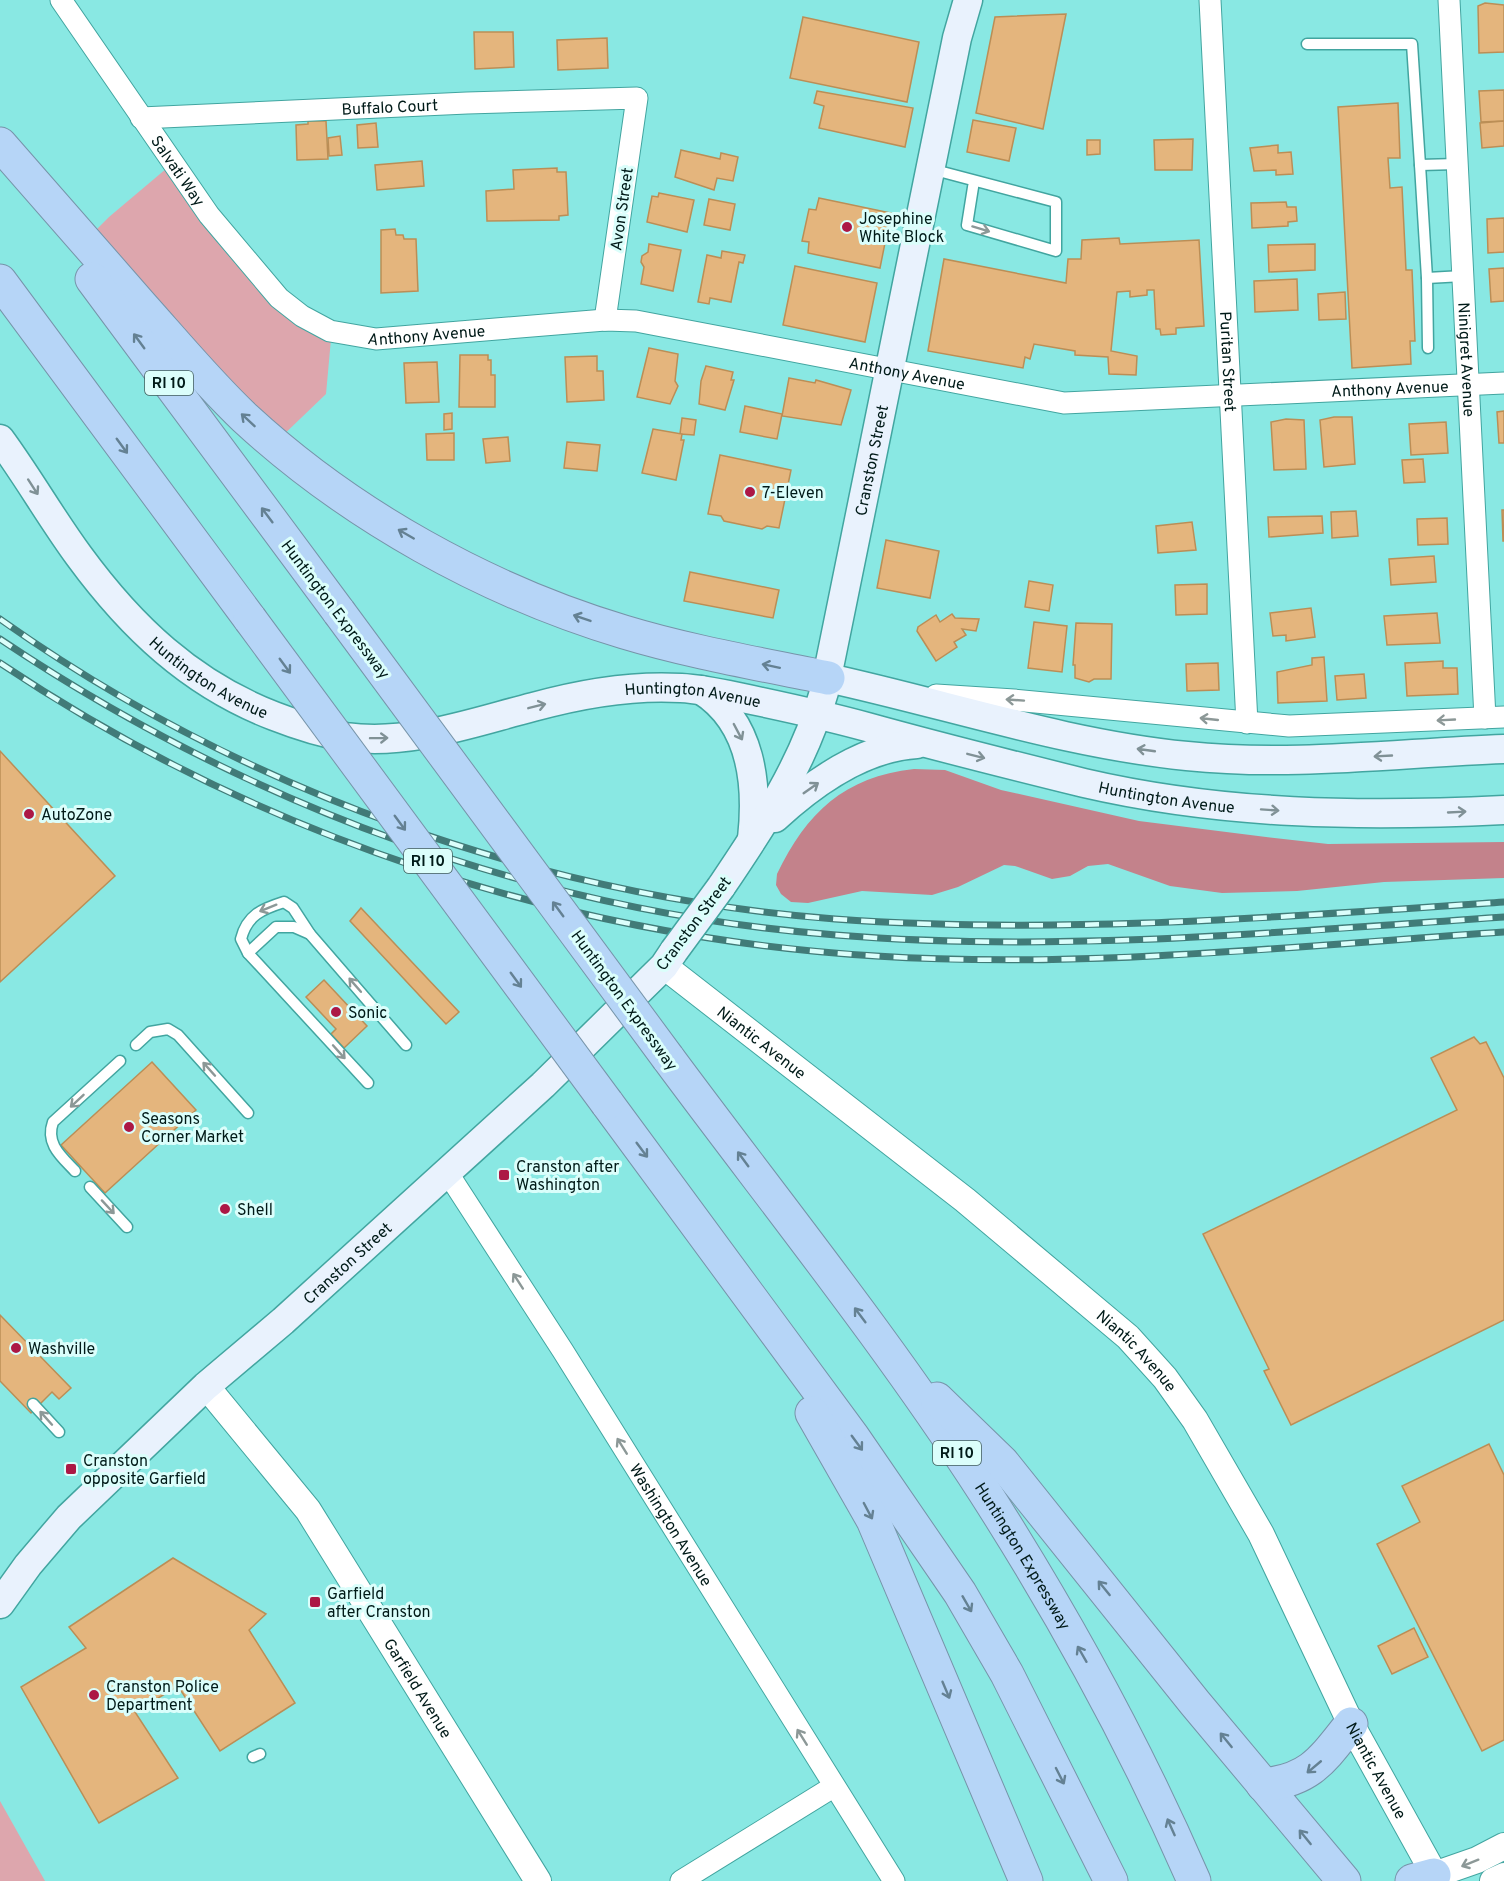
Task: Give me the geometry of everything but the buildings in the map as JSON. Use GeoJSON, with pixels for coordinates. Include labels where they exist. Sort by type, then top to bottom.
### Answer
{"type":"FeatureCollection","features":[{"type":"Feature","properties":{"kind":"highway"},"geometry":{"type":"LineString","coordinates":[[0,144],[170,338],[244,416],[310,471],[374,515],[478,573],[573,615],[675,645],[828,678]]}},
{"type":"Feature","properties":{"kind":"highway","name":"Huntington Expressway"},"geometry":{"type":"LineString","coordinates":[[0,153],[668,1058],[888,1352],[983,1490],[1084,1658],[1129,1741],[1194,1881]]}},
{"type":"Feature","properties":{"kind":"highway","name":"RI 10"},"geometry":{"type":"LineString","coordinates":[[0,281],[854,1437],[960,1593],[1007,1674],[1111,1881]]}},
{"type":"Feature","properties":{"kind":"highway"},"geometry":{"type":"LineString","coordinates":[[0,294],[102,419]]}},
{"type":"Feature","properties":{"kind":"highway"},"geometry":{"type":"LineString","coordinates":[[686,1210],[815,1418],[873,1520],[1026,1881]]}},
{"type":"Feature","properties":{"kind":"highway"},"geometry":{"type":"LineString","coordinates":[[888,1352],[1002,1462],[1263,1785],[1344,1881]]}},
{"type":"Feature","properties":{"kind":"highway"},"geometry":{"type":"LineString","coordinates":[[1263,1785],[1291,1781],[1311,1770],[1351,1724]]}},
{"type":"Feature","properties":{"kind":"main road","name":"Cranston Street"},"geometry":{"type":"LineString","coordinates":[[0,1604],[28,1565],[69,1516],[206,1386],[283,1322],[543,1085],[669,958],[752,841],[791,776],[818,714],[828,678],[957,38],[968,0]]}},
{"type":"Feature","properties":{"kind":"main road","name":"Huntington Avenue"},"geometry":{"type":"LineString","coordinates":[[0,439],[79,557],[142,631],[177,662],[210,686],[289,722],[348,737],[392,737],[459,726],[583,696],[648,688],[699,689],[818,714],[1085,783],[1214,805],[1378,815],[1504,810]]}},
{"type":"Feature","properties":{"kind":"main road"},"geometry":{"type":"LineString","coordinates":[[828,678],[1088,740],[1202,757],[1290,760],[1504,749]]}},
{"type":"Feature","properties":{"kind":"main road"},"geometry":{"type":"LineString","coordinates":[[699,689],[723,709],[739,732],[747,751],[754,792],[752,841]]}},
{"type":"Feature","properties":{"kind":"main road"},"geometry":{"type":"LineString","coordinates":[[752,841],[802,795],[853,763],[888,749],[928,743]]}},
{"type":"Feature","properties":{"kind":"street","name":"Salvati Way"},"geometry":{"type":"LineString","coordinates":[[61,0],[209,215],[279,298],[315,323]]}},
{"type":"Feature","properties":{"kind":"street","name":"Puritan Street"},"geometry":{"type":"LineString","coordinates":[[1210,0],[1248,723]]}},
{"type":"Feature","properties":{"kind":"street","name":"Ninigret Avenue"},"geometry":{"type":"LineString","coordinates":[[1449,0],[1469,385],[1495,718]]}},
{"type":"Feature","properties":{"kind":"street","name":"Buffalo Court"},"geometry":{"type":"LineString","coordinates":[[141,118],[432,104],[637,98]]}},
{"type":"Feature","properties":{"kind":"street","name":"Avon Street"},"geometry":{"type":"LineString","coordinates":[[605,320],[637,98]]}},
{"type":"Feature","properties":{"kind":"street","name":"Anthony Avenue"},"geometry":{"type":"LineString","coordinates":[[315,323],[330,331],[376,339],[605,320],[636,321],[1064,403],[1504,383]]}},
{"type":"Feature","properties":{"kind":"street"},"geometry":{"type":"LineString","coordinates":[[895,693],[1014,700],[1248,723],[1332,726],[1495,718]]}},
{"type":"Feature","properties":{"kind":"street","name":"Niantic Avenue"},"geometry":{"type":"LineString","coordinates":[[669,958],[1090,1303],[1166,1378],[1196,1420],[1261,1534],[1428,1879]]}},
{"type":"Feature","properties":{"kind":"street","name":"Washington Avenue"},"geometry":{"type":"LineString","coordinates":[[447,1172],[563,1351],[833,1787],[894,1881]]}},
{"type":"Feature","properties":{"kind":"street","name":"Garfield Avenue"},"geometry":{"type":"LineString","coordinates":[[206,1386],[308,1510],[538,1881]]}},
{"type":"Feature","properties":{"kind":"street"},"geometry":{"type":"LineString","coordinates":[[681,1881],[833,1787]]}},
{"type":"Feature","properties":{"kind":"street"},"geometry":{"type":"LineString","coordinates":[[1428,1879],[1472,1863],[1504,1846]]}},
{"type":"Feature","properties":{"kind":"street"},"geometry":{"type":"LineString","coordinates":[[1493,1881],[1504,1876]]}},
{"type":"Feature","properties":{"kind":"lane"},"geometry":{"type":"LineString","coordinates":[[1307,44],[1412,44],[1427,278],[1428,348]]}},
{"type":"Feature","properties":{"kind":"lane"},"geometry":{"type":"LineString","coordinates":[[1420,165],[1457,164]]}},
{"type":"Feature","properties":{"kind":"lane"},"geometry":{"type":"LineString","coordinates":[[931,169],[1056,202],[1056,251],[967,225],[974,181]]}},
{"type":"Feature","properties":{"kind":"lane"},"geometry":{"type":"LineString","coordinates":[[1427,278],[1463,276]]}},
{"type":"Feature","properties":{"kind":"lane"},"geometry":{"type":"LineString","coordinates":[[368,1083],[248,953],[241,939],[249,918],[264,908],[284,902],[293,908],[310,934],[406,1045]]}},
{"type":"Feature","properties":{"kind":"lane"},"geometry":{"type":"LineString","coordinates":[[248,953],[276,927],[284,925],[310,934]]}},
{"type":"Feature","properties":{"kind":"lane"},"geometry":{"type":"LineString","coordinates":[[136,1045],[150,1032],[168,1029],[178,1035],[248,1113]]}},
{"type":"Feature","properties":{"kind":"lane"},"geometry":{"type":"LineString","coordinates":[[75,1172],[51,1143],[50,1131],[53,1122],[120,1061]]}},
{"type":"Feature","properties":{"kind":"lane"},"geometry":{"type":"LineString","coordinates":[[90,1187],[127,1227]]}},
{"type":"Feature","properties":{"kind":"lane"},"geometry":{"type":"LineString","coordinates":[[33,1404],[58,1432]]}},
{"type":"Feature","properties":{"kind":"shaded area"},"geometry":{"type":"Polygon","coordinates":[[[173,163],[278,296],[332,328],[326,394],[276,442],[78,248],[109,217],[173,163]]]}},
{"type":"Feature","properties":{"kind":"shaded area"},"geometry":{"type":"Polygon","coordinates":[[[914,769],[945,770],[1001,790],[1139,821],[1266,837],[1328,844],[1504,842],[1504,878],[1384,882],[1297,891],[1222,893],[1170,886],[1108,864],[1088,866],[1070,876],[1052,879],[1015,866],[1004,865],[958,887],[932,895],[862,891],[808,903],[791,902],[781,894],[776,885],[777,874],[801,833],[830,801],[867,780],[889,773],[914,769]]]}},
{"type":"Feature","properties":{"kind":"shaded area"},"geometry":{"type":"Polygon","coordinates":[[[0,1801],[45,1881],[0,1881],[0,1801]]]}},
{"type":"Feature","properties":{"kind":"railway"},"geometry":{"type":"LineString","coordinates":[[0,619],[93,680],[191,735],[293,783],[397,825],[504,859],[613,887],[724,907],[835,919],[1002,925],[1170,922],[1504,902]]}},
{"type":"Feature","properties":{"kind":"railway"},"geometry":{"type":"LineString","coordinates":[[0,639],[95,699],[193,752],[295,800],[399,841],[505,875],[614,903],[724,923],[836,935],[1003,942],[1254,934],[1504,917]]}},
{"type":"Feature","properties":{"kind":"railway"},"geometry":{"type":"LineString","coordinates":[[0,663],[100,725],[203,780],[309,827],[419,868],[531,901],[644,927],[760,945],[876,956],[1033,960],[1190,954],[1504,932]]}},
{"type":"Feature","properties":{"kind":"place","name":"Josephine White Block"},"geometry":{"type":"Point","coordinates":[847,227]}},
{"type":"Feature","properties":{"kind":"place","name":"7-Eleven"},"geometry":{"type":"Point","coordinates":[750,492]}},
{"type":"Feature","properties":{"kind":"place","name":"AutoZone"},"geometry":{"type":"Point","coordinates":[29,814]}},
{"type":"Feature","properties":{"kind":"place","name":"Sonic"},"geometry":{"type":"Point","coordinates":[336,1012]}},
{"type":"Feature","properties":{"kind":"place","name":"Seasons Corner Market"},"geometry":{"type":"Point","coordinates":[129,1127]}},
{"type":"Feature","properties":{"kind":"place","name":"Cranston after Washington"},"geometry":{"type":"Point","coordinates":[504,1175]}},
{"type":"Feature","properties":{"kind":"place","name":"Shell"},"geometry":{"type":"Point","coordinates":[225,1209]}},
{"type":"Feature","properties":{"kind":"place","name":"Washville"},"geometry":{"type":"Point","coordinates":[16,1348]}},
{"type":"Feature","properties":{"kind":"place","name":"Cranston opposite Garfield"},"geometry":{"type":"Point","coordinates":[71,1469]}},
{"type":"Feature","properties":{"kind":"place","name":"Garfield after Cranston"},"geometry":{"type":"Point","coordinates":[315,1602]}},
{"type":"Feature","properties":{"kind":"place","name":"Cranston Police Department"},"geometry":{"type":"Point","coordinates":[94,1695]}}]}
